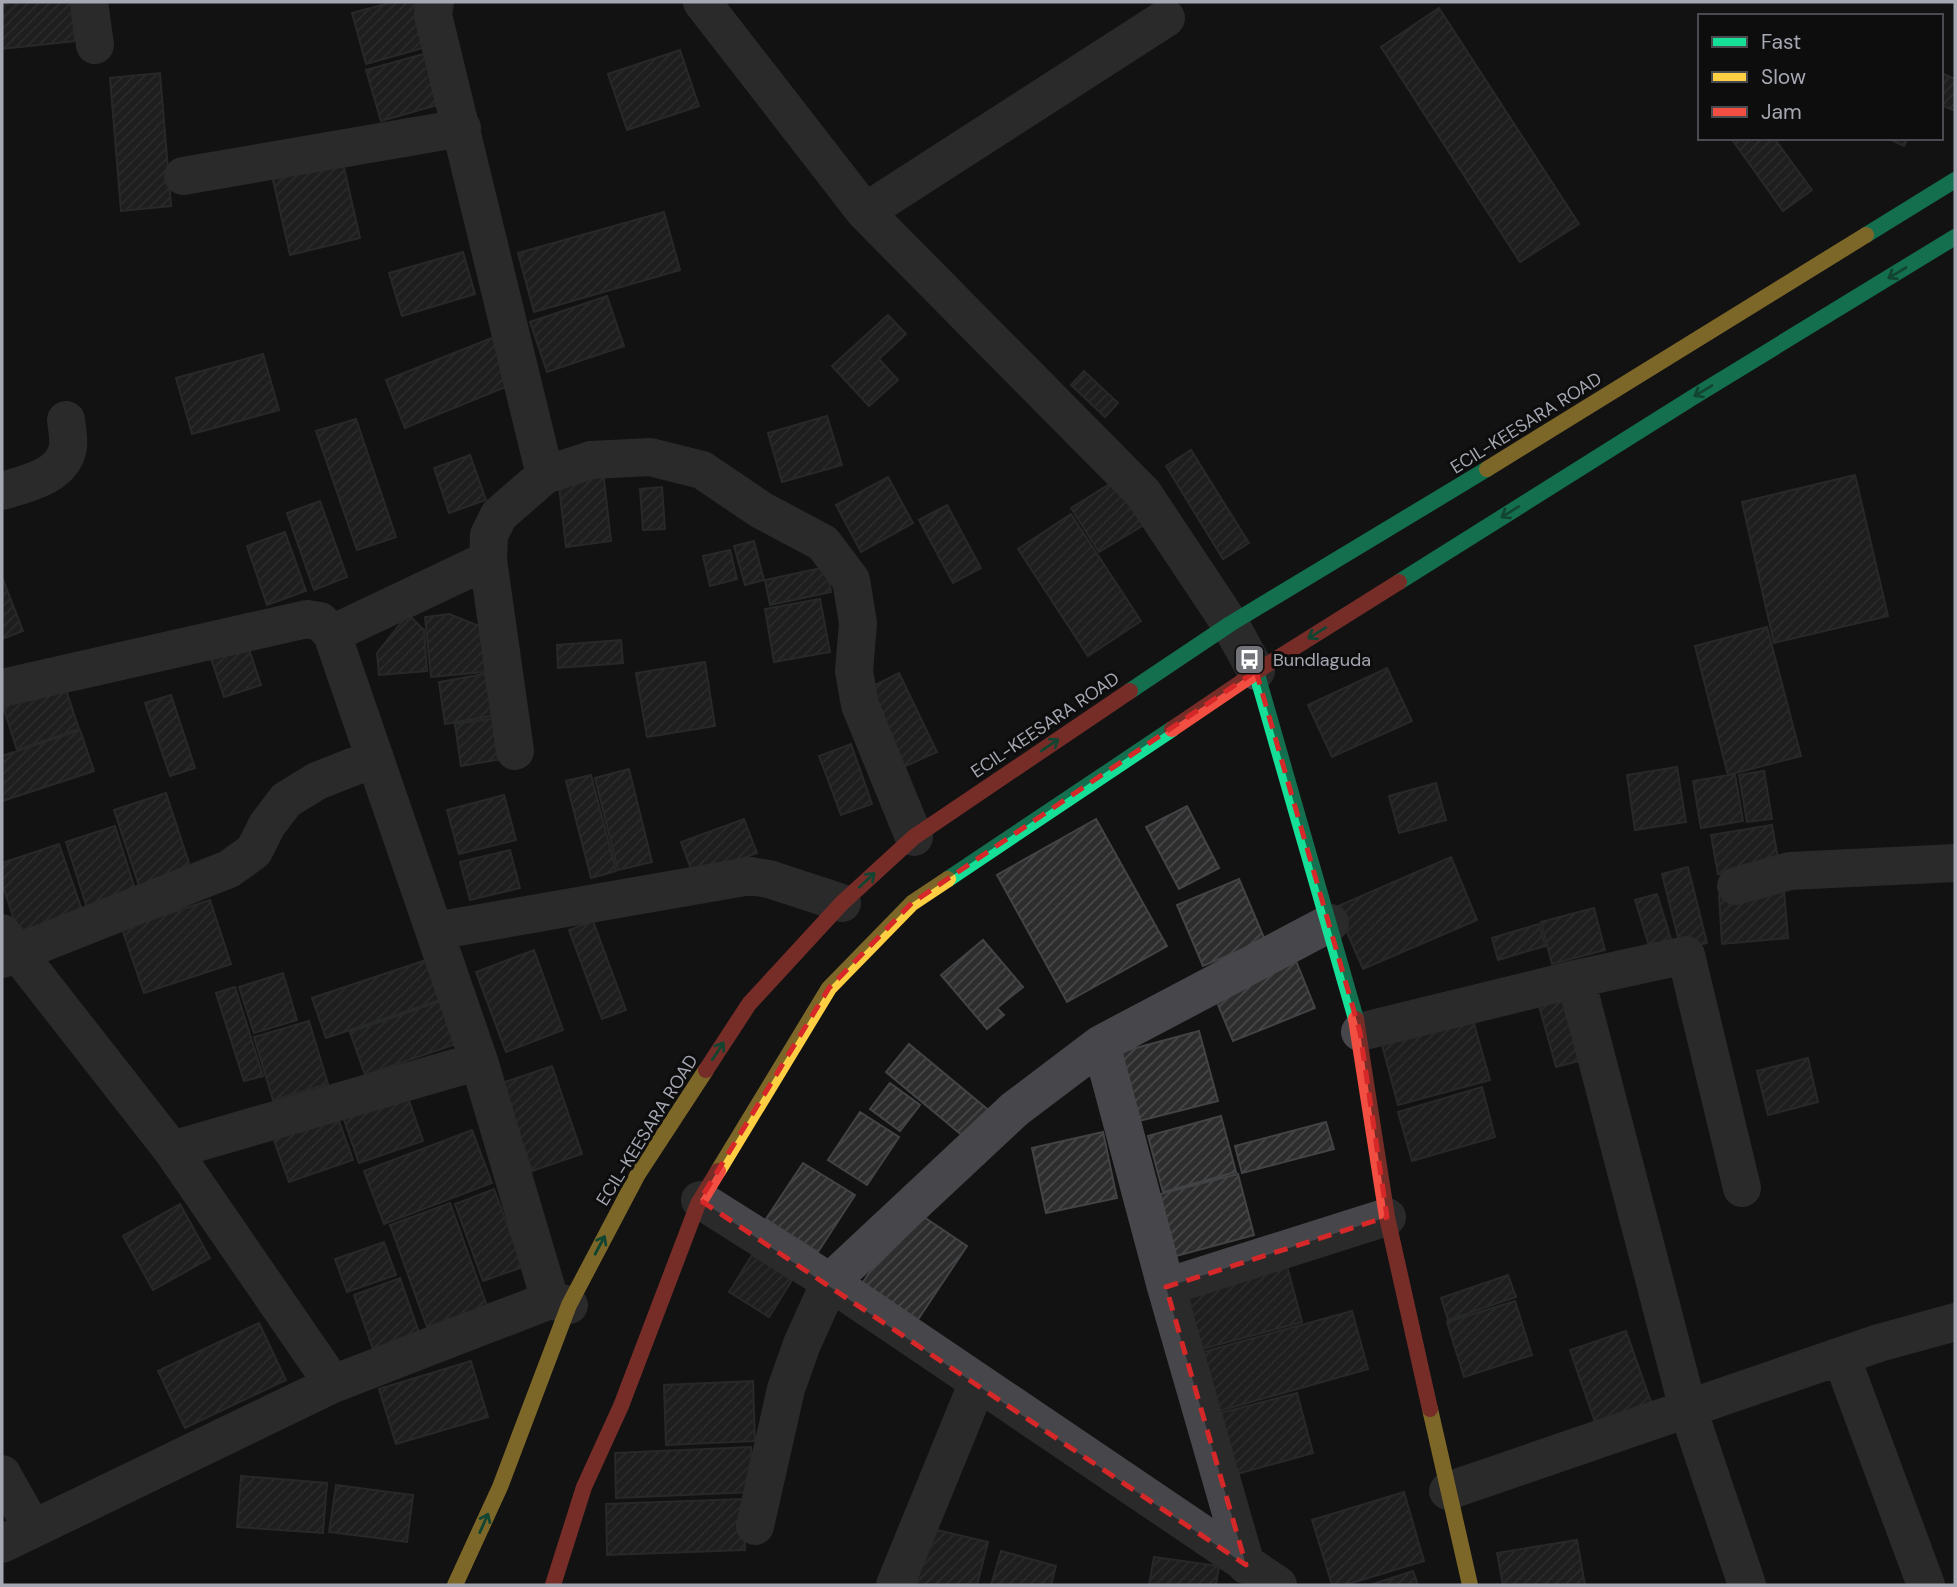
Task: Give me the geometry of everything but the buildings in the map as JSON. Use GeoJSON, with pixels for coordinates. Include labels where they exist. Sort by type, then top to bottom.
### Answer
{"type":"FeatureCollection","features":[{"type":"Feature","properties":{"kind":"main road","name":"ECIL-KEESARA ROAD"},"geometry":{"type":"LineString","coordinates":[[456,1585],[500,1487],[559,1303],[638,1174],[749,1004],[842,903],[914,837],[1230,624],[1955,180]]}},
{"type":"Feature","properties":{"kind":"main road"},"geometry":{"type":"LineString","coordinates":[[553,1585],[584,1487],[621,1406],[700,1200],[829,988],[912,903],[1255,671],[1955,237]]}},
{"type":"Feature","properties":{"kind":"main road"},"geometry":{"type":"LineString","coordinates":[[1255,671],[1360,1032],[1387,1217],[1470,1585]]}},
{"type":"Feature","properties":{"kind":"street"},"geometry":{"type":"LineString","coordinates":[[89,2],[95,45]]}},
{"type":"Feature","properties":{"kind":"street"},"geometry":{"type":"LineString","coordinates":[[435,2],[433,15],[545,475]]}},
{"type":"Feature","properties":{"kind":"street"},"geometry":{"type":"LineString","coordinates":[[702,2],[865,212],[1143,493],[1230,624],[1255,671]]}},
{"type":"Feature","properties":{"kind":"street"},"geometry":{"type":"LineString","coordinates":[[865,212],[1166,18]]}},
{"type":"Feature","properties":{"kind":"street"},"geometry":{"type":"LineString","coordinates":[[183,176],[462,128]]}},
{"type":"Feature","properties":{"kind":"street"},"geometry":{"type":"LineString","coordinates":[[2,491],[44,477],[62,462],[68,448],[66,420]]}},
{"type":"Feature","properties":{"kind":"street"},"geometry":{"type":"LineString","coordinates":[[515,751],[488,560],[489,535],[499,515],[545,475],[591,460],[650,457],[702,470],[761,510],[823,543],[851,580],[858,623],[854,671],[860,705],[914,837]]}},
{"type":"Feature","properties":{"kind":"street"},"geometry":{"type":"LineString","coordinates":[[332,634],[488,560]]}},
{"type":"Feature","properties":{"kind":"street"},"geometry":{"type":"LineString","coordinates":[[2,688],[307,619],[320,621],[332,634],[435,931],[559,1303],[332,1384],[17,1536],[2,1475]]}},
{"type":"Feature","properties":{"kind":"street"},"geometry":{"type":"LineString","coordinates":[[332,1384],[172,1150],[7,948],[229,869],[254,851],[267,825],[286,800],[317,780],[375,758]]}},
{"type":"Feature","properties":{"kind":"street"},"geometry":{"type":"LineString","coordinates":[[1736,886],[1790,871],[1955,863]]}},
{"type":"Feature","properties":{"kind":"street"},"geometry":{"type":"LineString","coordinates":[[435,931],[750,876],[769,879],[842,903]]}},
{"type":"Feature","properties":{"kind":"street"},"geometry":{"type":"LineString","coordinates":[[755,1526],[786,1389],[802,1344],[830,1282],[1014,1109],[1101,1044],[1330,923]]}},
{"type":"Feature","properties":{"kind":"street"},"geometry":{"type":"LineString","coordinates":[[1360,1032],[1686,955],[1742,1188]]}},
{"type":"Feature","properties":{"kind":"street"},"geometry":{"type":"LineString","coordinates":[[1576,979],[1688,1409],[1747,1585]]}},
{"type":"Feature","properties":{"kind":"street"},"geometry":{"type":"LineString","coordinates":[[1101,1044],[1166,1287],[1246,1565]]}},
{"type":"Feature","properties":{"kind":"street"},"geometry":{"type":"LineString","coordinates":[[172,1150],[479,1061]]}},
{"type":"Feature","properties":{"kind":"street"},"geometry":{"type":"LineString","coordinates":[[700,1200],[830,1282],[1278,1585]]}},
{"type":"Feature","properties":{"kind":"street"},"geometry":{"type":"LineString","coordinates":[[1166,1287],[1387,1217]]}},
{"type":"Feature","properties":{"kind":"street"},"geometry":{"type":"LineString","coordinates":[[1448,1491],[1841,1356],[1955,1322]]}},
{"type":"Feature","properties":{"kind":"street"},"geometry":{"type":"LineString","coordinates":[[1841,1356],[1926,1585],[1955,1577]]}},
{"type":"Feature","properties":{"kind":"street"},"geometry":{"type":"LineString","coordinates":[[895,1585],[978,1382]]}},
{"type":"Feature","properties":{"kind":"highlighted area"},"geometry":{"type":"Polygon","coordinates":[[[1256,671],[1360,1032],[1387,1217],[1166,1287],[1246,1565],[700,1200],[829,988],[912,903],[1256,671]]]}},
{"type":"Feature","properties":{"kind":"traffic: fast"},"geometry":{"type":"LineString","coordinates":[[1866,235],[1955,180]]}},
{"type":"Feature","properties":{"kind":"traffic: fast"},"geometry":{"type":"LineString","coordinates":[[1399,582],[1955,237]]}},
{"type":"Feature","properties":{"kind":"traffic: fast"},"geometry":{"type":"LineString","coordinates":[[1130,691],[1230,624],[1487,469]]}},
{"type":"Feature","properties":{"kind":"traffic: fast"},"geometry":{"type":"LineString","coordinates":[[1256,671],[1356,1019]]}},
{"type":"Feature","properties":{"kind":"traffic: fast"},"geometry":{"type":"LineString","coordinates":[[948,879],[1172,729]]}},
{"type":"Feature","properties":{"kind":"traffic: slow"},"geometry":{"type":"LineString","coordinates":[[1487,469],[1866,235]]}},
{"type":"Feature","properties":{"kind":"traffic: slow"},"geometry":{"type":"LineString","coordinates":[[718,1171],[829,988],[912,903],[948,879]]}},
{"type":"Feature","properties":{"kind":"traffic: slow"},"geometry":{"type":"LineString","coordinates":[[455,1585],[500,1487],[569,1305],[638,1174],[706,1070]]}},
{"type":"Feature","properties":{"kind":"traffic: slow"},"geometry":{"type":"LineString","coordinates":[[1430,1409],[1470,1585]]}},
{"type":"Feature","properties":{"kind":"traffic: jam"},"geometry":{"type":"LineString","coordinates":[[1172,729],[1265,666],[1399,582]]}},
{"type":"Feature","properties":{"kind":"traffic: jam"},"geometry":{"type":"LineString","coordinates":[[706,1070],[749,1004],[842,903],[914,837],[1130,691]]}},
{"type":"Feature","properties":{"kind":"traffic: jam"},"geometry":{"type":"LineString","coordinates":[[1356,1019],[1387,1217],[1430,1409]]}},
{"type":"Feature","properties":{"kind":"traffic: jam"},"geometry":{"type":"LineString","coordinates":[[553,1585],[584,1487],[621,1406],[698,1204],[718,1171]]}},
{"type":"Feature","properties":{"kind":"place","name":"Bundlaguda"},"geometry":{"type":"Point","coordinates":[1250,660]}}]}
